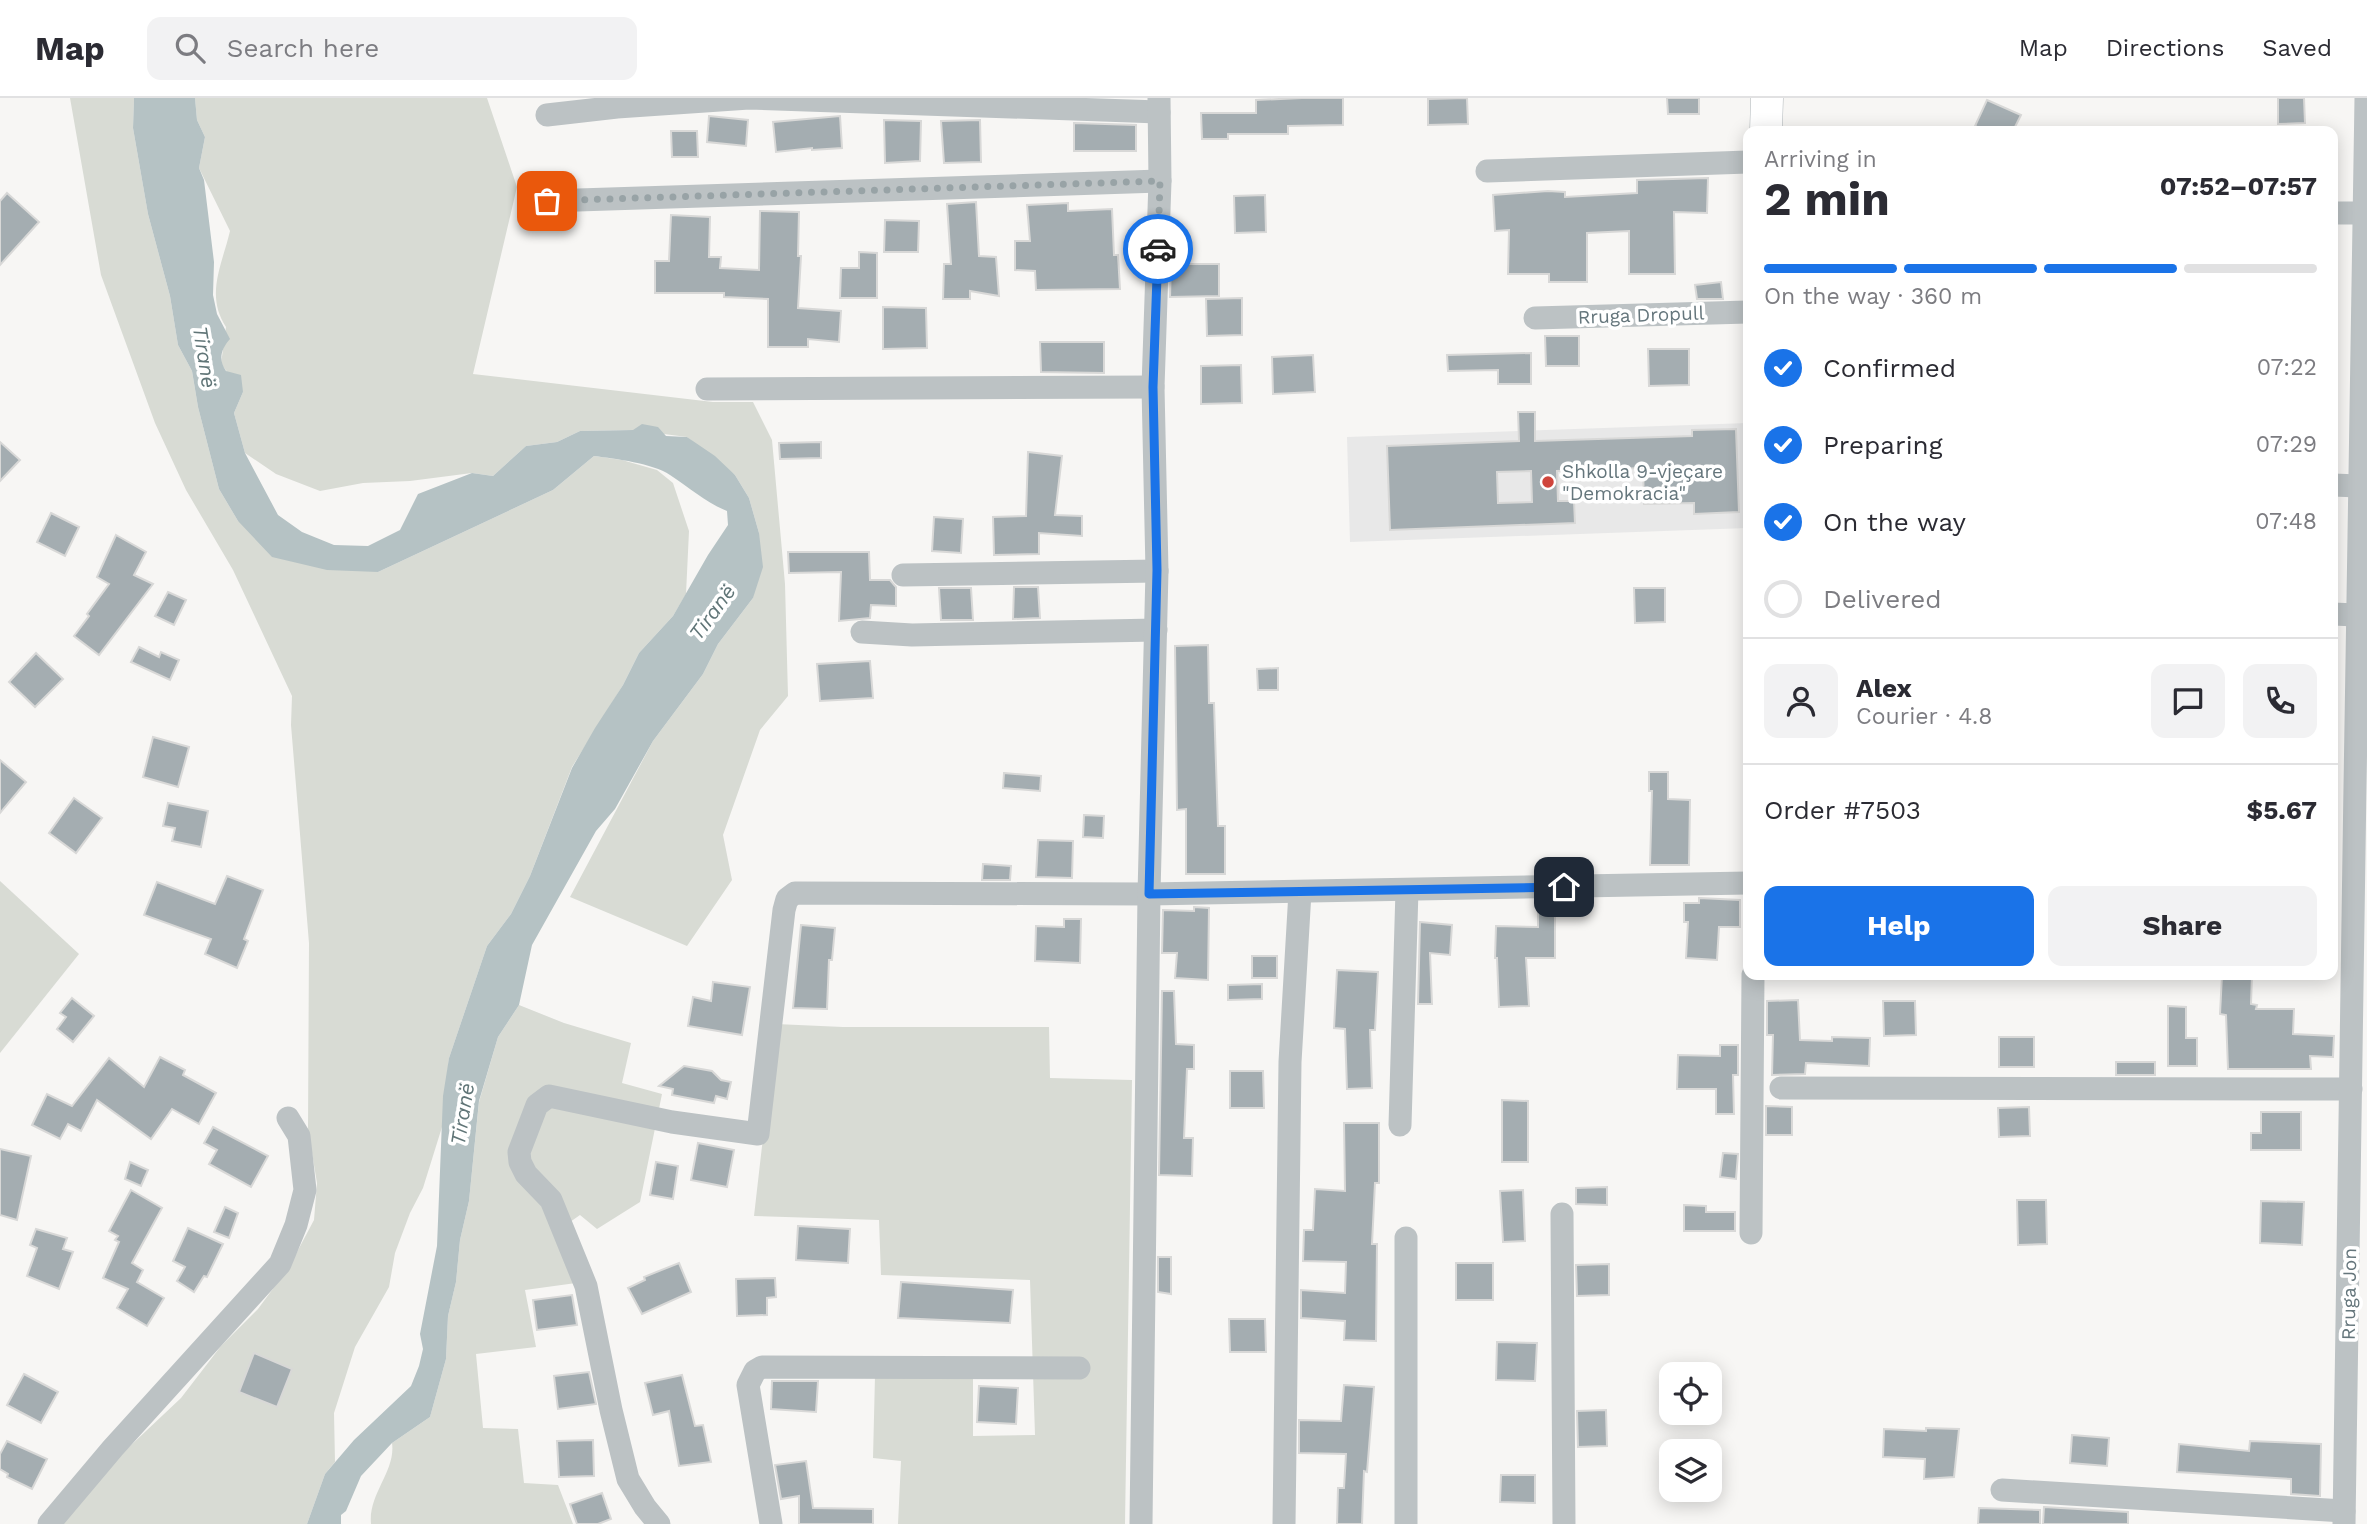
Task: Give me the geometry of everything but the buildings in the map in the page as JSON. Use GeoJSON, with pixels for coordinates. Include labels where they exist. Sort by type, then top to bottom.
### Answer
{"type":"FeatureCollection","features":[{"type":"Feature","properties":{"kind":"street"},"geometry":{"type":"LineString","coordinates":[[547,115],[617,107],[749,98],[1159,105],[1160,181],[1153,387],[1157,570],[1149,894],[1141,1524]]}},
{"type":"Feature","properties":{"kind":"street"},"geometry":{"type":"LineString","coordinates":[[1766,126],[1767,98]]}},
{"type":"Feature","properties":{"kind":"street","name":"Rruga Jon"},"geometry":{"type":"LineString","coordinates":[[2344,1518],[2351,1088],[2359,1052],[2344,719],[2356,615],[2359,486],[2364,435],[2366,101]]}},
{"type":"Feature","properties":{"kind":"street"},"geometry":{"type":"LineString","coordinates":[[1487,171],[1743,162]]}},
{"type":"Feature","properties":{"kind":"street"},"geometry":{"type":"LineString","coordinates":[[547,201],[1160,181]]}},
{"type":"Feature","properties":{"kind":"street"},"geometry":{"type":"LineString","coordinates":[[2338,213],[2364,213]]}},
{"type":"Feature","properties":{"kind":"street","name":"Rruga Dropull"},"geometry":{"type":"LineString","coordinates":[[1535,318],[1743,312]]}},
{"type":"Feature","properties":{"kind":"street"},"geometry":{"type":"LineString","coordinates":[[706,389],[1153,387]]}},
{"type":"Feature","properties":{"kind":"street"},"geometry":{"type":"LineString","coordinates":[[2338,485],[2359,486]]}},
{"type":"Feature","properties":{"kind":"street"},"geometry":{"type":"LineString","coordinates":[[903,575],[1157,570]]}},
{"type":"Feature","properties":{"kind":"street"},"geometry":{"type":"LineString","coordinates":[[2338,614],[2356,615]]}},
{"type":"Feature","properties":{"kind":"street"},"geometry":{"type":"LineString","coordinates":[[862,632],[912,635],[1156,630]]}},
{"type":"Feature","properties":{"kind":"street"},"geometry":{"type":"LineString","coordinates":[[659,1524],[628,1479],[586,1286],[551,1200],[526,1174],[519,1152],[537,1105],[548,1096],[672,1122],[758,1134],[784,910],[787,900],[795,893],[1149,894],[1743,883]]}},
{"type":"Feature","properties":{"kind":"street"},"geometry":{"type":"LineString","coordinates":[[1400,1125],[1407,890]]}},
{"type":"Feature","properties":{"kind":"street"},"geometry":{"type":"LineString","coordinates":[[1284,1524],[1290,1062],[1300,892]]}},
{"type":"Feature","properties":{"kind":"street"},"geometry":{"type":"LineString","coordinates":[[1751,1234],[1753,980]]}},
{"type":"Feature","properties":{"kind":"street"},"geometry":{"type":"LineString","coordinates":[[1781,1088],[2351,1088]]}},
{"type":"Feature","properties":{"kind":"street"},"geometry":{"type":"LineString","coordinates":[[49,1524],[113,1448],[280,1264],[296,1225],[305,1190],[299,1136],[288,1118]]}},
{"type":"Feature","properties":{"kind":"street"},"geometry":{"type":"LineString","coordinates":[[1562,1214],[1564,1524]]}},
{"type":"Feature","properties":{"kind":"street"},"geometry":{"type":"LineString","coordinates":[[1406,1238],[1406,1524]]}},
{"type":"Feature","properties":{"kind":"street"},"geometry":{"type":"LineString","coordinates":[[771,1524],[748,1385],[755,1371],[762,1367],[1079,1368]]}},
{"type":"Feature","properties":{"kind":"street"},"geometry":{"type":"LineString","coordinates":[[2002,1490],[2344,1518]]}},
{"type":"Feature","properties":{"kind":"shaded area"},"geometry":{"type":"Polygon","coordinates":[[[70,98],[134,98],[133,128],[148,214],[170,296],[178,345],[192,371],[198,407],[219,489],[238,521],[378,572],[553,490],[594,456],[622,460],[657,470],[673,483],[689,531],[686,594],[673,616],[639,653],[623,685],[572,767],[530,876],[511,914],[487,946],[449,1058],[442,1127],[423,1188],[395,1253],[389,1287],[355,1347],[334,1413],[335,1462],[325,1474],[307,1524],[61,1524],[110,1465],[181,1398],[221,1346],[258,1309],[289,1267],[314,1220],[317,1183],[308,1129],[309,943],[291,725],[292,696],[233,570],[186,490],[155,423],[101,275],[70,98]]]}},
{"type":"Feature","properties":{"kind":"shaded area"},"geometry":{"type":"Polygon","coordinates":[[[195,98],[487,98],[517,187],[473,374],[713,402],[753,402],[772,440],[785,584],[788,696],[760,730],[723,835],[732,880],[687,946],[570,897],[653,741],[703,674],[718,644],[753,598],[759,533],[749,498],[735,475],[687,437],[633,430],[580,431],[557,442],[526,446],[493,476],[472,473],[410,481],[363,483],[320,491],[276,474],[245,453],[234,413],[243,392],[221,364],[226,327],[220,315],[216,292],[230,231],[199,168],[205,137],[197,120],[195,98]]]}},
{"type":"Feature","properties":{"kind":"shaded area","name":"Shkolla 9-vjeçare \"Demokracia\""},"geometry":{"type":"Polygon","coordinates":[[[1743,423],[1743,528],[1350,542],[1347,437],[1743,423]]]}},
{"type":"Feature","properties":{"kind":"shaded area"},"geometry":{"type":"Polygon","coordinates":[[[0,881],[79,954],[0,1053],[0,881]]]}},
{"type":"Feature","properties":{"kind":"shaded area"},"geometry":{"type":"Polygon","coordinates":[[[519,1005],[564,1023],[631,1043],[622,1083],[662,1094],[640,1202],[597,1229],[580,1215],[553,1234],[576,1283],[525,1290],[536,1347],[476,1354],[483,1428],[518,1429],[524,1483],[558,1485],[573,1524],[371,1524],[374,1503],[390,1463],[392,1443],[430,1417],[446,1359],[448,1316],[469,1201],[479,1102],[498,1037],[519,1005]]]}},
{"type":"Feature","properties":{"kind":"shaded area"},"geometry":{"type":"Polygon","coordinates":[[[776,1024],[843,1027],[1049,1027],[1050,1078],[1132,1080],[1125,1524],[898,1524],[901,1461],[873,1458],[875,1376],[973,1376],[973,1436],[1035,1435],[1030,1280],[881,1275],[879,1220],[754,1216],[776,1024]]]}},
{"type":"Feature","properties":{"kind":"water","name":"Tiranë"},"geometry":{"type":"Polygon","coordinates":[[[134,98],[195,98],[197,120],[205,137],[199,168],[204,180],[214,262],[213,295],[217,314],[230,339],[224,347],[221,359],[226,371],[241,375],[243,392],[234,413],[245,453],[278,515],[302,532],[334,545],[368,546],[400,530],[418,494],[472,473],[493,476],[526,446],[557,442],[580,431],[633,430],[642,424],[658,427],[666,436],[687,437],[715,456],[735,475],[749,498],[759,533],[763,567],[753,598],[718,644],[703,674],[653,741],[615,809],[596,831],[532,945],[519,1005],[498,1037],[479,1101],[469,1201],[448,1316],[446,1359],[430,1417],[392,1443],[361,1476],[346,1511],[341,1515],[341,1524],[307,1524],[325,1474],[354,1440],[411,1386],[419,1366],[423,1349],[420,1334],[437,1246],[443,1096],[449,1058],[487,946],[511,914],[530,876],[572,768],[623,685],[639,653],[673,616],[728,525],[727,511],[654,467],[594,456],[553,490],[378,572],[327,570],[272,557],[238,521],[219,489],[198,407],[192,371],[178,345],[170,296],[148,214],[133,128],[134,98]]]}},
{"type":"Feature","properties":{"kind":"way so far"},"geometry":{"type":"LineString","coordinates":[[547,201],[1160,181],[1158,249]]}},
{"type":"Feature","properties":{"kind":"place","name":"Shkolla 9-vjeçare \"Demokracia\""},"geometry":{"type":"Point","coordinates":[1548,482]}},
{"type":"Feature","properties":{"kind":"route"},"geometry":{"type":"LineString","coordinates":[[1158,249],[1153,387],[1157,570],[1149,894],[1564,887]]}}]}
